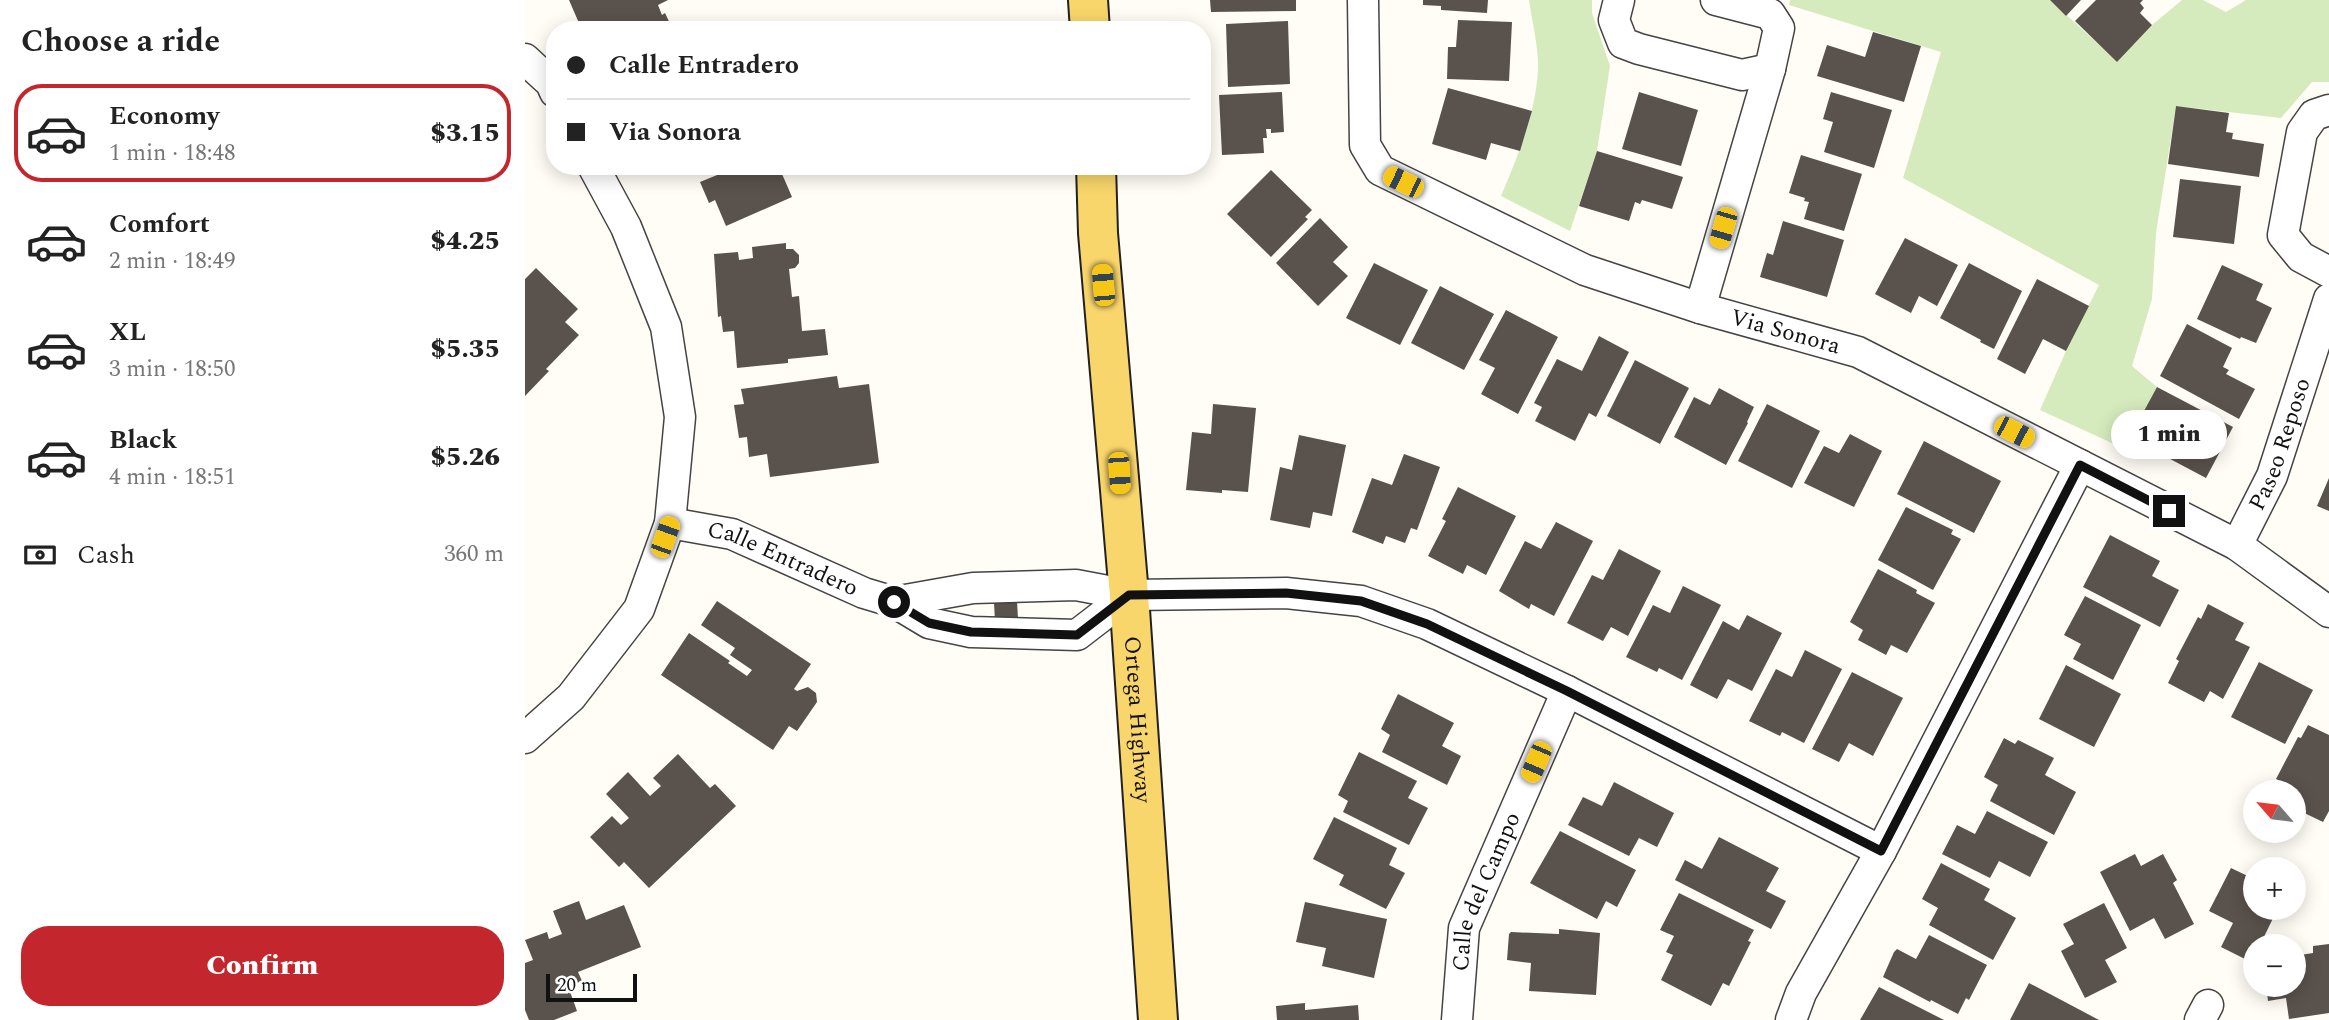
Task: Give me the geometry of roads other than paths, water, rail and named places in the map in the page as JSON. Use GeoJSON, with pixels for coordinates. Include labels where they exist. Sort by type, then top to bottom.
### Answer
{"type":"FeatureCollection","features":[{"type":"Feature","properties":{"kind":"main road"},"geometry":{"type":"LineString","coordinates":[[1088,0],[1089,21]]}},
{"type":"Feature","properties":{"kind":"main road","name":"Ortega Highway"},"geometry":{"type":"LineString","coordinates":[[1096,175],[1098,233],[1129,595],[1158,1020]]}},
{"type":"Feature","properties":{"kind":"street","name":"Via Sonora"},"geometry":{"type":"LineString","coordinates":[[1363,0],[1365,145],[1380,170],[1585,270],[1700,308],[1858,352],[2237,545],[2329,612]]}},
{"type":"Feature","properties":{"kind":"street"},"geometry":{"type":"LineString","coordinates":[[1619,0],[1614,20],[1623,43],[1742,75],[1770,69]]}},
{"type":"Feature","properties":{"kind":"street"},"geometry":{"type":"LineString","coordinates":[[1700,308],[1770,69],[1779,28],[1770,14],[1716,0]]}},
{"type":"Feature","properties":{"kind":"street"},"geometry":{"type":"LineString","coordinates":[[525,59],[546,78]]}},
{"type":"Feature","properties":{"kind":"street"},"geometry":{"type":"LineString","coordinates":[[2329,110],[2314,115],[2302,132],[2283,235],[2301,257],[2329,272]]}},
{"type":"Feature","properties":{"kind":"street"},"geometry":{"type":"LineString","coordinates":[[525,738],[571,697],[639,609],[670,523],[680,417],[666,327],[627,227],[598,175]]}},
{"type":"Feature","properties":{"kind":"street","name":"Paseo Reposo"},"geometry":{"type":"LineString","coordinates":[[2237,545],[2272,475],[2329,299]]}},
{"type":"Feature","properties":{"kind":"street"},"geometry":{"type":"LineString","coordinates":[[1791,1020],[1801,993],[1881,851],[2080,465]]}},
{"type":"Feature","properties":{"kind":"street","name":"Calle Entradero"},"geometry":{"type":"LineString","coordinates":[[670,523],[732,534],[864,593],[894,602],[929,623],[971,632],[1077,635],[1129,595]]}},
{"type":"Feature","properties":{"kind":"street","name":"Calle Entradero"},"geometry":{"type":"LineString","coordinates":[[894,602],[973,588],[1076,585],[1129,595],[1286,593],[1361,601],[1427,624],[1567,691],[1881,851]]}},
{"type":"Feature","properties":{"kind":"street"},"geometry":{"type":"LineString","coordinates":[[971,632],[973,588]]}},
{"type":"Feature","properties":{"kind":"street","name":"Calle del Campo"},"geometry":{"type":"LineString","coordinates":[[1457,1020],[1464,928],[1567,691]]}}]}
